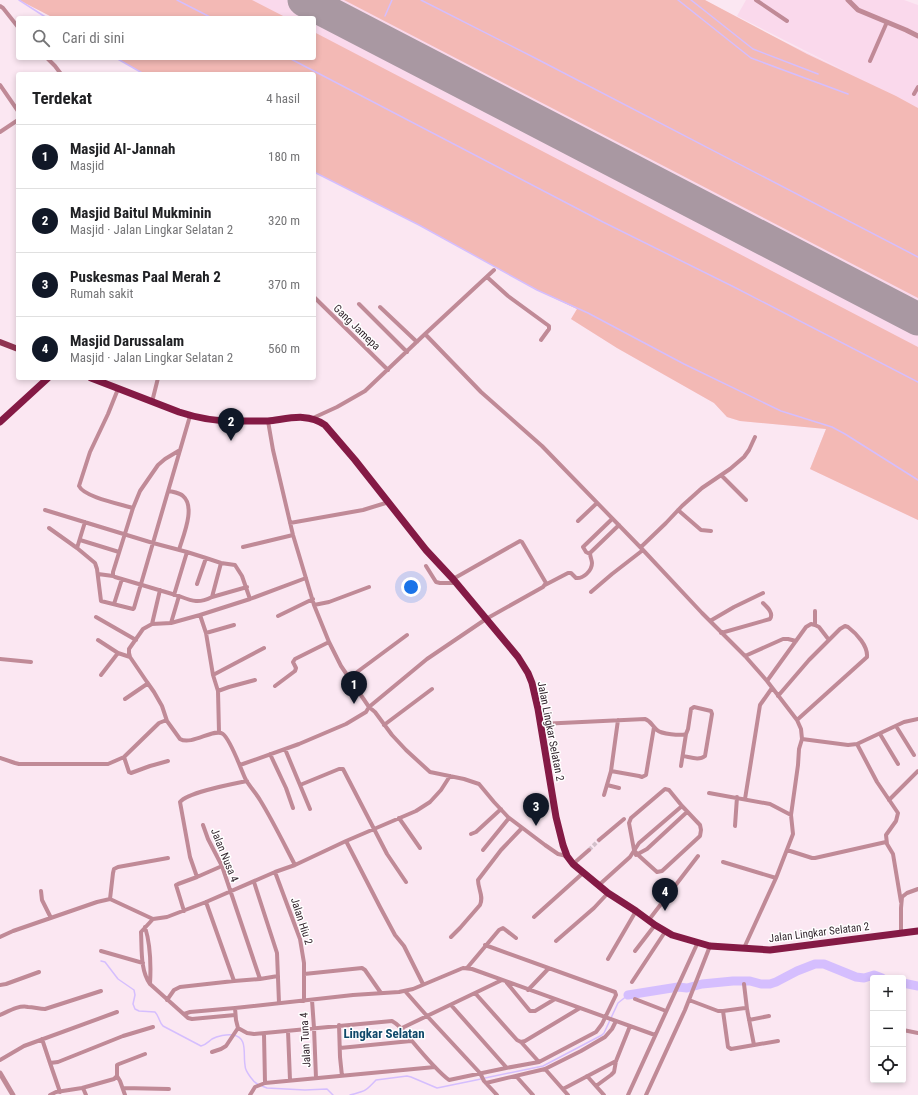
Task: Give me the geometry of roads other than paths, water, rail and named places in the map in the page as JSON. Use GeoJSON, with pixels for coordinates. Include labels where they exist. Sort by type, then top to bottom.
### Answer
{"type":"FeatureCollection","features":[{"type":"Feature","properties":{"kind":"highway"},"geometry":{"type":"LineString","coordinates":[[0,422],[46,380]]}},
{"type":"Feature","properties":{"kind":"highway"},"geometry":{"type":"LineString","coordinates":[[96,380],[190,416],[213,421],[242,422],[301,417],[313,418]]}},
{"type":"Feature","properties":{"kind":"highway","name":"Jalan Lingkar Selatan 2"},"geometry":{"type":"LineString","coordinates":[[313,418],[325,425],[389,502],[426,550],[518,657],[528,673],[532,683],[540,724],[559,833],[567,856],[573,864],[608,894],[665,932],[710,946],[770,950],[918,931]]}},
{"type":"Feature","properties":{"kind":"main road"},"geometry":{"type":"LineString","coordinates":[[0,342],[16,348]]}},
{"type":"Feature","properties":{"kind":"street"},"geometry":{"type":"LineString","coordinates":[[756,0],[787,21]]}},
{"type":"Feature","properties":{"kind":"street"},"geometry":{"type":"LineString","coordinates":[[848,0],[858,10],[918,36]]}},
{"type":"Feature","properties":{"kind":"street"},"geometry":{"type":"LineString","coordinates":[[0,6],[16,25]]}},
{"type":"Feature","properties":{"kind":"street"},"geometry":{"type":"LineString","coordinates":[[870,62],[887,22]]}},
{"type":"Feature","properties":{"kind":"street"},"geometry":{"type":"LineString","coordinates":[[49,60],[60,72]]}},
{"type":"Feature","properties":{"kind":"street"},"geometry":{"type":"LineString","coordinates":[[0,85],[16,108]]}},
{"type":"Feature","properties":{"kind":"street"},"geometry":{"type":"LineString","coordinates":[[914,94],[918,86]]}},
{"type":"Feature","properties":{"kind":"street"},"geometry":{"type":"LineString","coordinates":[[0,132],[16,121]]}},
{"type":"Feature","properties":{"kind":"street"},"geometry":{"type":"LineString","coordinates":[[313,418],[337,407],[365,391],[494,270]]}},
{"type":"Feature","properties":{"kind":"street"},"geometry":{"type":"LineString","coordinates":[[487,277],[508,296],[549,326],[549,329],[541,340]]}},
{"type":"Feature","properties":{"kind":"street","name":"Gang Jamepa"},"geometry":{"type":"LineString","coordinates":[[316,299],[388,370]]}},
{"type":"Feature","properties":{"kind":"street"},"geometry":{"type":"LineString","coordinates":[[359,304],[406,352]]}},
{"type":"Feature","properties":{"kind":"street"},"geometry":{"type":"LineString","coordinates":[[380,307],[417,342]]}},
{"type":"Feature","properties":{"kind":"street"},"geometry":{"type":"LineString","coordinates":[[425,334],[481,392],[542,446],[642,548],[721,633],[745,656],[767,681],[801,729],[802,739],[799,749],[791,814],[793,834],[776,878],[744,948]]}},
{"type":"Feature","properties":{"kind":"street"},"geometry":{"type":"LineString","coordinates":[[151,402],[157,380]]}},
{"type":"Feature","properties":{"kind":"street"},"geometry":{"type":"LineString","coordinates":[[118,389],[90,452],[79,486],[82,491],[95,497],[133,508]]}},
{"type":"Feature","properties":{"kind":"street"},"geometry":{"type":"LineString","coordinates":[[49,528],[95,563],[98,574],[101,601],[134,608],[190,416]]}},
{"type":"Feature","properties":{"kind":"street"},"geometry":{"type":"LineString","coordinates":[[268,421],[273,450],[293,536],[314,605],[329,642],[349,678],[369,707],[375,712],[392,735],[430,772],[464,779],[479,784],[501,809],[522,828],[558,854],[567,856]]}},
{"type":"Feature","properties":{"kind":"street"},"geometry":{"type":"LineString","coordinates":[[591,592],[642,548],[678,510],[702,488],[730,469],[744,457],[750,450],[755,437]]}},
{"type":"Feature","properties":{"kind":"street"},"geometry":{"type":"LineString","coordinates":[[113,576],[124,534],[140,491],[158,465],[180,450]]}},
{"type":"Feature","properties":{"kind":"street"},"geometry":{"type":"LineString","coordinates":[[721,475],[746,500]]}},
{"type":"Feature","properties":{"kind":"street"},"geometry":{"type":"LineString","coordinates":[[169,491],[182,495],[186,499],[189,506],[188,519],[179,550]]}},
{"type":"Feature","properties":{"kind":"street"},"geometry":{"type":"LineString","coordinates":[[290,523],[363,510],[389,502]]}},
{"type":"Feature","properties":{"kind":"street"},"geometry":{"type":"LineString","coordinates":[[578,521],[597,503]]}},
{"type":"Feature","properties":{"kind":"street"},"geometry":{"type":"LineString","coordinates":[[45,510],[221,563],[234,565],[242,576],[250,599]]}},
{"type":"Feature","properties":{"kind":"street"},"geometry":{"type":"LineString","coordinates":[[678,510],[701,530],[712,531]]}},
{"type":"Feature","properties":{"kind":"street"},"geometry":{"type":"LineString","coordinates":[[240,765],[299,744],[346,724],[366,712],[369,707],[427,659],[486,619],[568,572],[576,578],[581,578],[589,571],[592,562],[590,554],[586,552],[584,546],[612,519]]}},
{"type":"Feature","properties":{"kind":"street"},"geometry":{"type":"LineString","coordinates":[[77,548],[85,522]]}},
{"type":"Feature","properties":{"kind":"street"},"geometry":{"type":"LineString","coordinates":[[590,554],[619,525]]}},
{"type":"Feature","properties":{"kind":"street"},"geometry":{"type":"LineString","coordinates":[[243,547],[293,536]]}},
{"type":"Feature","properties":{"kind":"street"},"geometry":{"type":"LineString","coordinates":[[80,540],[119,552]]}},
{"type":"Feature","properties":{"kind":"street"},"geometry":{"type":"LineString","coordinates":[[426,566],[436,582],[440,583],[454,581],[520,541],[546,582],[546,585]]}},
{"type":"Feature","properties":{"kind":"street"},"geometry":{"type":"LineString","coordinates":[[171,623],[176,595],[188,552]]}},
{"type":"Feature","properties":{"kind":"street"},"geometry":{"type":"LineString","coordinates":[[197,584],[206,558]]}},
{"type":"Feature","properties":{"kind":"street"},"geometry":{"type":"LineString","coordinates":[[212,597],[221,563]]}},
{"type":"Feature","properties":{"kind":"street"},"geometry":{"type":"LineString","coordinates":[[98,574],[113,576],[198,602],[246,587]]}},
{"type":"Feature","properties":{"kind":"street"},"geometry":{"type":"LineString","coordinates":[[295,865],[247,780],[230,743],[224,734],[218,732],[191,740],[183,741],[180,739],[167,721],[162,706],[154,692],[130,657],[129,649],[143,629],[152,624],[171,623],[200,615],[250,599],[306,578]]}},
{"type":"Feature","properties":{"kind":"street"},"geometry":{"type":"LineString","coordinates":[[114,604],[122,579]]}},
{"type":"Feature","properties":{"kind":"street"},"geometry":{"type":"LineString","coordinates":[[314,605],[329,602],[369,587]]}},
{"type":"Feature","properties":{"kind":"street"},"geometry":{"type":"LineString","coordinates":[[152,624],[160,590]]}},
{"type":"Feature","properties":{"kind":"street"},"geometry":{"type":"LineString","coordinates":[[710,621],[734,607],[764,593]]}},
{"type":"Feature","properties":{"kind":"street"},"geometry":{"type":"LineString","coordinates":[[278,616],[313,599]]}},
{"type":"Feature","properties":{"kind":"street"},"geometry":{"type":"LineString","coordinates":[[721,633],[770,618],[771,614],[763,603]]}},
{"type":"Feature","properties":{"kind":"street"},"geometry":{"type":"LineString","coordinates":[[815,612],[815,625]]}},
{"type":"Feature","properties":{"kind":"street"},"geometry":{"type":"LineString","coordinates":[[200,615],[206,633],[213,675],[218,691],[218,732]]}},
{"type":"Feature","properties":{"kind":"street"},"geometry":{"type":"LineString","coordinates":[[96,617],[136,640]]}},
{"type":"Feature","properties":{"kind":"street"},"geometry":{"type":"LineString","coordinates":[[767,681],[808,625],[811,624],[819,627],[829,640]]}},
{"type":"Feature","properties":{"kind":"street"},"geometry":{"type":"LineString","coordinates":[[206,633],[234,625]]}},
{"type":"Feature","properties":{"kind":"street"},"geometry":{"type":"LineString","coordinates":[[778,696],[809,660],[840,629],[845,626],[848,627],[862,642],[868,654],[867,657],[796,720]]}},
{"type":"Feature","properties":{"kind":"street"},"geometry":{"type":"LineString","coordinates":[[349,678],[407,636]]}},
{"type":"Feature","properties":{"kind":"street"},"geometry":{"type":"LineString","coordinates":[[745,656],[783,639],[796,641]]}},
{"type":"Feature","properties":{"kind":"street"},"geometry":{"type":"LineString","coordinates":[[98,640],[118,653],[130,657]]}},
{"type":"Feature","properties":{"kind":"street"},"geometry":{"type":"LineString","coordinates":[[275,686],[295,671],[296,668],[293,662],[295,659],[329,642]]}},
{"type":"Feature","properties":{"kind":"street"},"geometry":{"type":"LineString","coordinates":[[213,675],[264,648]]}},
{"type":"Feature","properties":{"kind":"street"},"geometry":{"type":"LineString","coordinates":[[101,675],[118,653]]}},
{"type":"Feature","properties":{"kind":"street"},"geometry":{"type":"LineString","coordinates":[[0,659],[32,662]]}},
{"type":"Feature","properties":{"kind":"street"},"geometry":{"type":"LineString","coordinates":[[218,691],[255,680]]}},
{"type":"Feature","properties":{"kind":"street"},"geometry":{"type":"LineString","coordinates":[[125,698],[146,685],[147,682]]}},
{"type":"Feature","properties":{"kind":"street"},"geometry":{"type":"LineString","coordinates":[[745,799],[760,705],[772,688]]}},
{"type":"Feature","properties":{"kind":"street"},"geometry":{"type":"LineString","coordinates":[[384,725],[432,689]]}},
{"type":"Feature","properties":{"kind":"street"},"geometry":{"type":"LineString","coordinates":[[681,766],[692,708],[694,707],[711,711],[712,714],[705,756],[702,759],[683,756]]}},
{"type":"Feature","properties":{"kind":"street"},"geometry":{"type":"LineString","coordinates":[[540,724],[645,719],[650,721],[659,732],[681,736],[686,734]]}},
{"type":"Feature","properties":{"kind":"street"},"geometry":{"type":"LineString","coordinates":[[802,739],[848,745],[857,744],[904,722],[917,719],[918,724]]}},
{"type":"Feature","properties":{"kind":"street"},"geometry":{"type":"LineString","coordinates":[[604,795],[611,771],[618,720]]}},
{"type":"Feature","properties":{"kind":"street"},"geometry":{"type":"LineString","coordinates":[[0,758],[15,764],[108,764],[124,757],[159,723],[167,721]]}},
{"type":"Feature","properties":{"kind":"street"},"geometry":{"type":"LineString","coordinates":[[896,726],[914,755]]}},
{"type":"Feature","properties":{"kind":"street"},"geometry":{"type":"LineString","coordinates":[[611,771],[642,777],[646,775],[654,727]]}},
{"type":"Feature","properties":{"kind":"street"},"geometry":{"type":"LineString","coordinates":[[880,734],[898,764]]}},
{"type":"Feature","properties":{"kind":"street"},"geometry":{"type":"LineString","coordinates":[[857,744],[877,782],[897,811],[898,816],[896,821],[886,834],[886,842],[893,854],[901,902],[901,933]]}},
{"type":"Feature","properties":{"kind":"street"},"geometry":{"type":"LineString","coordinates":[[286,749],[310,809]]}},
{"type":"Feature","properties":{"kind":"street"},"geometry":{"type":"LineString","coordinates":[[270,754],[286,788],[293,808]]}},
{"type":"Feature","properties":{"kind":"street"},"geometry":{"type":"LineString","coordinates":[[124,757],[129,772],[131,773],[168,761]]}},
{"type":"Feature","properties":{"kind":"street"},"geometry":{"type":"LineString","coordinates":[[300,784],[339,769],[343,769],[373,829],[387,854],[406,882]]}},
{"type":"Feature","properties":{"kind":"street"},"geometry":{"type":"LineString","coordinates":[[890,800],[918,771]]}},
{"type":"Feature","properties":{"kind":"street"},"geometry":{"type":"LineString","coordinates":[[0,937],[13,930],[110,899],[153,918],[167,917],[184,911],[295,865],[416,811],[430,802],[441,790],[450,776]]}},
{"type":"Feature","properties":{"kind":"street"},"geometry":{"type":"LineString","coordinates":[[197,877],[190,857],[180,802],[186,797],[247,780]]}},
{"type":"Feature","properties":{"kind":"street"},"geometry":{"type":"LineString","coordinates":[[607,785],[619,788]]}},
{"type":"Feature","properties":{"kind":"street"},"geometry":{"type":"LineString","coordinates":[[665,789],[670,790],[682,806],[700,825],[700,836],[662,871],[657,872],[634,850],[629,823],[631,818],[665,789]]}},
{"type":"Feature","properties":{"kind":"street"},"geometry":{"type":"LineString","coordinates":[[709,793],[770,804],[791,814]]}},
{"type":"Feature","properties":{"kind":"street"},"geometry":{"type":"LineString","coordinates":[[735,826],[737,797]]}},
{"type":"Feature","properties":{"kind":"street"},"geometry":{"type":"LineString","coordinates":[[599,885],[630,857],[639,843],[682,806]]}},
{"type":"Feature","properties":{"kind":"street"},"geometry":{"type":"LineString","coordinates":[[470,834],[476,832],[501,809]]}},
{"type":"Feature","properties":{"kind":"street"},"geometry":{"type":"LineString","coordinates":[[630,857],[644,851],[687,812]]}},
{"type":"Feature","properties":{"kind":"street"},"geometry":{"type":"LineString","coordinates":[[399,818],[420,848]]}},
{"type":"Feature","properties":{"kind":"street"},"geometry":{"type":"LineString","coordinates":[[483,850],[510,818]]}},
{"type":"Feature","properties":{"kind":"street"},"geometry":{"type":"LineString","coordinates":[[599,840],[624,819]]}},
{"type":"Feature","properties":{"kind":"street","name":"Jalan Nusa 4"},"geometry":{"type":"LineString","coordinates":[[203,825],[208,839],[222,866],[260,979]]}},
{"type":"Feature","properties":{"kind":"street"},"geometry":{"type":"LineString","coordinates":[[451,937],[480,905],[482,896],[478,885],[478,880],[501,850],[522,828]]}},
{"type":"Feature","properties":{"kind":"street"},"geometry":{"type":"LineString","coordinates":[[346,841],[395,935],[404,946],[423,984]]}},
{"type":"Feature","properties":{"kind":"street"},"geometry":{"type":"LineString","coordinates":[[787,850],[815,858],[858,847],[886,842]]}},
{"type":"Feature","properties":{"kind":"street"},"geometry":{"type":"LineString","coordinates":[[639,843],[644,851]]}},
{"type":"Feature","properties":{"kind":"street"},"geometry":{"type":"LineString","coordinates":[[573,864],[589,850]]}},
{"type":"Feature","properties":{"kind":"street"},"geometry":{"type":"LineString","coordinates":[[648,921],[698,856]]}},
{"type":"Feature","properties":{"kind":"street"},"geometry":{"type":"LineString","coordinates":[[110,899],[114,869],[168,858]]}},
{"type":"Feature","properties":{"kind":"street"},"geometry":{"type":"LineString","coordinates":[[723,862],[776,878]]}},
{"type":"Feature","properties":{"kind":"street"},"geometry":{"type":"LineString","coordinates":[[184,911],[176,885],[222,866]]}},
{"type":"Feature","properties":{"kind":"street","name":"Jalan Hiu 2"},"geometry":{"type":"LineString","coordinates":[[275,872],[300,939],[304,963],[304,1001]]}},
{"type":"Feature","properties":{"kind":"street"},"geometry":{"type":"LineString","coordinates":[[534,917],[584,873]]}},
{"type":"Feature","properties":{"kind":"street"},"geometry":{"type":"LineString","coordinates":[[254,882],[277,953],[279,1004]]}},
{"type":"Feature","properties":{"kind":"street"},"geometry":{"type":"LineString","coordinates":[[901,902],[902,897],[907,893],[918,889]]}},
{"type":"Feature","properties":{"kind":"street"},"geometry":{"type":"LineString","coordinates":[[40,891],[42,900],[50,918]]}},
{"type":"Feature","properties":{"kind":"street"},"geometry":{"type":"LineString","coordinates":[[556,941],[597,906],[608,894]]}},
{"type":"Feature","properties":{"kind":"street"},"geometry":{"type":"LineString","coordinates":[[206,902],[234,980]]}},
{"type":"Feature","properties":{"kind":"street"},"geometry":{"type":"LineString","coordinates":[[608,959],[636,912]]}},
{"type":"Feature","properties":{"kind":"street"},"geometry":{"type":"LineString","coordinates":[[153,918],[141,932],[143,964],[146,978],[150,984],[188,1018],[192,1019],[235,1015]]}},
{"type":"Feature","properties":{"kind":"street"},"geometry":{"type":"LineString","coordinates":[[635,951],[655,925]]}},
{"type":"Feature","properties":{"kind":"street"},"geometry":{"type":"LineString","coordinates":[[145,927],[151,972],[150,984]]}},
{"type":"Feature","properties":{"kind":"street"},"geometry":{"type":"LineString","coordinates":[[467,968],[500,929],[503,928],[516,938]]}},
{"type":"Feature","properties":{"kind":"street"},"geometry":{"type":"LineString","coordinates":[[632,982],[665,932]]}},
{"type":"Feature","properties":{"kind":"street"},"geometry":{"type":"LineString","coordinates":[[628,1095],[698,942]]}},
{"type":"Feature","properties":{"kind":"street"},"geometry":{"type":"LineString","coordinates":[[237,1030],[247,1033],[264,1034],[339,1025],[392,1021],[402,1028],[435,1067],[449,1080],[539,1062],[596,1032],[607,1018],[616,993],[485,945]]}},
{"type":"Feature","properties":{"kind":"street"},"geometry":{"type":"LineString","coordinates":[[646,1095],[689,1000],[710,946]]}},
{"type":"Feature","properties":{"kind":"street"},"geometry":{"type":"LineString","coordinates":[[101,951],[143,964]]}},
{"type":"Feature","properties":{"kind":"street"},"geometry":{"type":"LineString","coordinates":[[304,974],[362,968],[381,993]]}},
{"type":"Feature","properties":{"kind":"street"},"geometry":{"type":"LineString","coordinates":[[184,1014],[190,1012],[399,992],[413,989],[463,968],[467,968],[655,1036]]}},
{"type":"Feature","properties":{"kind":"street"},"geometry":{"type":"LineString","coordinates":[[528,990],[549,968]]}},
{"type":"Feature","properties":{"kind":"street"},"geometry":{"type":"LineString","coordinates":[[0,985],[39,972]]}},
{"type":"Feature","properties":{"kind":"street"},"geometry":{"type":"LineString","coordinates":[[167,1000],[176,988],[278,976]]}},
{"type":"Feature","properties":{"kind":"street"},"geometry":{"type":"LineString","coordinates":[[402,1028],[474,993],[504,981]]}},
{"type":"Feature","properties":{"kind":"street"},"geometry":{"type":"LineString","coordinates":[[504,981],[530,1011],[535,1011],[555,999]]}},
{"type":"Feature","properties":{"kind":"street"},"geometry":{"type":"LineString","coordinates":[[744,984],[754,1045]]}},
{"type":"Feature","properties":{"kind":"street"},"geometry":{"type":"LineString","coordinates":[[0,1015],[11,1010],[28,1006],[38,1009],[45,1009],[101,991]]}},
{"type":"Feature","properties":{"kind":"street"},"geometry":{"type":"LineString","coordinates":[[405,991],[497,1095]]}},
{"type":"Feature","properties":{"kind":"street"},"geometry":{"type":"LineString","coordinates":[[474,993],[539,1062]]}},
{"type":"Feature","properties":{"kind":"street"},"geometry":{"type":"LineString","coordinates":[[635,999],[666,1011]]}},
{"type":"Feature","properties":{"kind":"street","name":"Jalan Tuna 4"},"geometry":{"type":"LineString","coordinates":[[312,1000],[316,1078]]}},
{"type":"Feature","properties":{"kind":"street"},"geometry":{"type":"LineString","coordinates":[[689,1000],[718,1011],[747,1009]]}},
{"type":"Feature","properties":{"kind":"street"},"geometry":{"type":"LineString","coordinates":[[451,1005],[506,1066],[506,1068]]}},
{"type":"Feature","properties":{"kind":"street"},"geometry":{"type":"LineString","coordinates":[[212,1052],[221,1049],[228,1044],[237,1030],[235,1008]]}},
{"type":"Feature","properties":{"kind":"street"},"geometry":{"type":"LineString","coordinates":[[521,1042],[580,1008]]}},
{"type":"Feature","properties":{"kind":"street"},"geometry":{"type":"LineString","coordinates":[[723,1011],[728,1047],[731,1049],[778,1041]]}},
{"type":"Feature","properties":{"kind":"street"},"geometry":{"type":"LineString","coordinates":[[0,1060],[24,1046],[116,1012]]}},
{"type":"Feature","properties":{"kind":"street"},"geometry":{"type":"LineString","coordinates":[[749,1020],[769,1016]]}},
{"type":"Feature","properties":{"kind":"street"},"geometry":{"type":"LineString","coordinates":[[485,1082],[545,1069],[605,1037],[612,1029],[615,1021]]}},
{"type":"Feature","properties":{"kind":"street"},"geometry":{"type":"LineString","coordinates":[[339,1025],[342,1076]]}},
{"type":"Feature","properties":{"kind":"street"},"geometry":{"type":"LineString","coordinates":[[596,1086],[611,1075],[630,1026]]}},
{"type":"Feature","properties":{"kind":"street"},"geometry":{"type":"LineString","coordinates":[[50,1063],[58,1062],[123,1036],[153,1027]]}},
{"type":"Feature","properties":{"kind":"street"},"geometry":{"type":"LineString","coordinates":[[288,1031],[290,1080]]}},
{"type":"Feature","properties":{"kind":"street"},"geometry":{"type":"LineString","coordinates":[[906,1031],[918,1033]]}},
{"type":"Feature","properties":{"kind":"street"},"geometry":{"type":"LineString","coordinates":[[264,1034],[264,1083]]}},
{"type":"Feature","properties":{"kind":"street"},"geometry":{"type":"LineString","coordinates":[[42,1039],[60,1092]]}},
{"type":"Feature","properties":{"kind":"street"},"geometry":{"type":"LineString","coordinates":[[340,1048],[411,1040]]}},
{"type":"Feature","properties":{"kind":"street"},"geometry":{"type":"LineString","coordinates":[[125,1095],[117,1076],[117,1065],[145,1054]]}},
{"type":"Feature","properties":{"kind":"street"},"geometry":{"type":"LineString","coordinates":[[563,1089],[616,1061]]}},
{"type":"Feature","properties":{"kind":"street"},"geometry":{"type":"LineString","coordinates":[[250,1095],[255,1087],[264,1083],[435,1067]]}},
{"type":"Feature","properties":{"kind":"street"},"geometry":{"type":"LineString","coordinates":[[545,1069],[568,1095]]}},
{"type":"Feature","properties":{"kind":"street"},"geometry":{"type":"LineString","coordinates":[[0,1073],[13,1095]]}},
{"type":"Feature","properties":{"kind":"street"},"geometry":{"type":"LineString","coordinates":[[50,1095],[84,1088],[114,1079],[117,1076]]}},
{"type":"Feature","properties":{"kind":"street"},"geometry":{"type":"LineString","coordinates":[[516,1076],[533,1095]]}},
{"type":"Feature","properties":{"kind":"street"},"geometry":{"type":"LineString","coordinates":[[587,1076],[604,1095]]}},
{"type":"Feature","properties":{"kind":"street"},"geometry":{"type":"LineString","coordinates":[[84,1088],[86,1095]]}},
{"type":"Feature","properties":{"kind":"street"},"geometry":{"type":"LineString","coordinates":[[123,1088],[169,1089]]}},
{"type":"Feature","properties":{"kind":"waterway"},"geometry":{"type":"LineString","coordinates":[[19,0],[44,16]]}},
{"type":"Feature","properties":{"kind":"waterway"},"geometry":{"type":"LineString","coordinates":[[177,0],[208,16]]}},
{"type":"Feature","properties":{"kind":"waterway"},"geometry":{"type":"LineString","coordinates":[[385,16],[392,0]]}},
{"type":"Feature","properties":{"kind":"waterway"},"geometry":{"type":"LineString","coordinates":[[421,0],[918,257]]}},
{"type":"Feature","properties":{"kind":"waterway"},"geometry":{"type":"LineString","coordinates":[[678,0],[751,58],[848,94]]}},
{"type":"Feature","properties":{"kind":"waterway"},"geometry":{"type":"LineString","coordinates":[[691,0],[753,49],[818,74]]}},
{"type":"Feature","properties":{"kind":"waterway"},"geometry":{"type":"LineString","coordinates":[[120,60],[140,72]]}},
{"type":"Feature","properties":{"kind":"waterway"},"geometry":{"type":"LineString","coordinates":[[293,60],[316,72]]}},
{"type":"Feature","properties":{"kind":"waterway"},"geometry":{"type":"LineString","coordinates":[[316,72],[603,222],[734,287],[918,382]]}},
{"type":"Feature","properties":{"kind":"waterway"},"geometry":{"type":"LineString","coordinates":[[316,173],[419,225],[537,290],[588,313],[684,364],[781,411],[832,427],[918,480]]}},
{"type":"Feature","properties":{"kind":"waterway"},"geometry":{"type":"LineString","coordinates":[[101,961],[105,962],[118,979],[134,990],[135,995],[133,1004],[135,1009],[139,1011],[155,1012],[163,1026],[201,1046],[219,1036],[238,1036],[243,1042],[246,1071],[254,1082],[259,1085]]}},
{"type":"Feature","properties":{"kind":"waterway"},"geometry":{"type":"LineString","coordinates":[[628,995],[678,987],[687,988],[702,984],[733,981],[750,981],[761,984],[770,984],[815,964],[824,964],[856,977],[864,978],[870,976]]}},
{"type":"Feature","properties":{"kind":"waterway"},"geometry":{"type":"LineString","coordinates":[[906,984],[918,986]]}},
{"type":"Feature","properties":{"kind":"waterway"},"geometry":{"type":"LineString","coordinates":[[485,1078],[543,1066],[602,1035],[618,1003],[628,995]]}},
{"type":"Feature","properties":{"kind":"waterway"},"geometry":{"type":"LineString","coordinates":[[350,1095],[359,1093],[369,1087],[376,1080],[407,1076],[437,1088],[481,1079]]}},
{"type":"Feature","properties":{"kind":"waterway"},"geometry":{"type":"LineString","coordinates":[[262,1086],[267,1088],[305,1090],[327,1089],[333,1095]]}},
{"type":"Feature","properties":{"kind":"tunnel"},"geometry":{"type":"LineString","coordinates":[[589,850],[599,840]]}},
{"type":"Feature","properties":{"kind":"place","name":"Masjid Baitul Mukminin"},"geometry":{"type":"Point","coordinates":[231,441]}},
{"type":"Feature","properties":{"kind":"place","name":"Masjid Al-Jannah"},"geometry":{"type":"Point","coordinates":[354,704]}},
{"type":"Feature","properties":{"kind":"place","name":"Puskesmas Paal Merah 2"},"geometry":{"type":"Point","coordinates":[536,826]}},
{"type":"Feature","properties":{"kind":"place","name":"Masjid Darussalam"},"geometry":{"type":"Point","coordinates":[665,911]}},
{"type":"Feature","properties":{"kind":"district","name":"Lingkar Selatan"},"geometry":{"type":"Point","coordinates":[384,1033]}}]}
